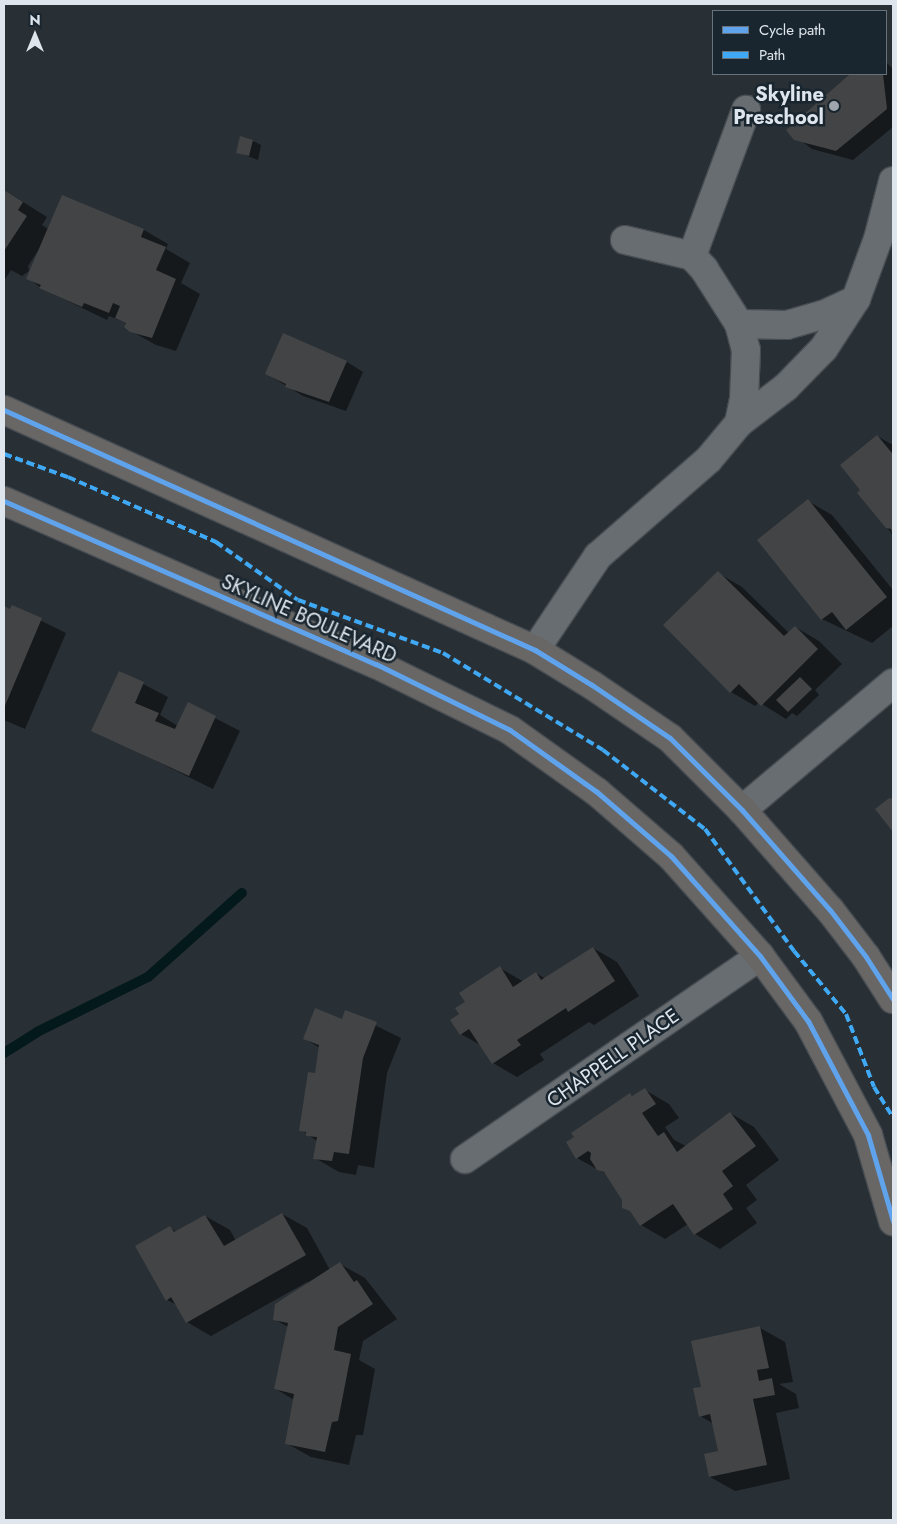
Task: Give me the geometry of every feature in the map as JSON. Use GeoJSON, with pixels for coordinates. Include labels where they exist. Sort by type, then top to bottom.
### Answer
{"type":"FeatureCollection","features":[{"type":"Feature","properties":{"kind":"main road"},"geometry":{"type":"LineString","coordinates":[[4,410],[535,650],[670,738],[742,810],[830,910],[866,957],[893,999]]}},
{"type":"Feature","properties":{"kind":"main road","name":"SKYLINE BOULEVARD"},"geometry":{"type":"LineString","coordinates":[[4,501],[376,664],[510,730],[597,792],[671,856],[760,956],[808,1021],[868,1135],[893,1221]]}},
{"type":"Feature","properties":{"kind":"street"},"geometry":{"type":"LineString","coordinates":[[692,256],[746,110]]}},
{"type":"Feature","properties":{"kind":"street"},"geometry":{"type":"LineString","coordinates":[[535,650],[598,556],[709,459],[739,423],[786,386],[824,348],[856,299],[878,239],[893,181]]}},
{"type":"Feature","properties":{"kind":"street"},"geometry":{"type":"LineString","coordinates":[[625,240],[692,256],[704,269],[739,324],[746,350],[744,399],[739,423]]}},
{"type":"Feature","properties":{"kind":"street"},"geometry":{"type":"LineString","coordinates":[[739,324],[786,325],[824,315],[856,299]]}},
{"type":"Feature","properties":{"kind":"street"},"geometry":{"type":"LineString","coordinates":[[742,810],[893,684]]}},
{"type":"Feature","properties":{"kind":"street","name":"CHAPPELL PLACE"},"geometry":{"type":"LineString","coordinates":[[465,1159],[760,956]]}},
{"type":"Feature","properties":{"kind":"building"},"geometry":{"type":"Polygon","coordinates":[[[849,75],[883,75],[887,109],[836,151],[794,140],[786,130],[849,75]]]}},
{"type":"Feature","properties":{"kind":"building"},"geometry":{"type":"Polygon","coordinates":[[[240,136],[253,140],[249,156],[236,153],[240,136]]]}},
{"type":"Feature","properties":{"kind":"building"},"geometry":{"type":"Polygon","coordinates":[[[4,190],[23,202],[18,210],[27,216],[4,251],[4,190]]]}},
{"type":"Feature","properties":{"kind":"building"},"geometry":{"type":"Polygon","coordinates":[[[62,195],[144,229],[141,237],[166,247],[156,270],[176,279],[152,338],[130,332],[124,327],[126,323],[115,318],[120,306],[113,303],[109,313],[84,303],[82,307],[39,288],[41,285],[26,279],[62,195]]]}},
{"type":"Feature","properties":{"kind":"building"},"geometry":{"type":"Polygon","coordinates":[[[283,333],[347,361],[329,402],[285,387],[286,384],[265,374],[283,333]]]}},
{"type":"Feature","properties":{"kind":"building"},"geometry":{"type":"Polygon","coordinates":[[[877,435],[892,453],[893,538],[891,529],[886,528],[857,493],[860,490],[840,465],[877,435]]]}},
{"type":"Feature","properties":{"kind":"building"},"geometry":{"type":"Polygon","coordinates":[[[808,499],[887,597],[846,630],[832,612],[821,620],[757,540],[808,499]]]}},
{"type":"Feature","properties":{"kind":"building"},"geometry":{"type":"Polygon","coordinates":[[[718,571],[784,636],[795,626],[818,649],[761,706],[739,684],[730,693],[663,625],[718,571]]]}},
{"type":"Feature","properties":{"kind":"building"},"geometry":{"type":"Polygon","coordinates":[[[12,605],[42,618],[4,708],[4,606],[10,609],[12,605]]]}},
{"type":"Feature","properties":{"kind":"building"},"geometry":{"type":"Polygon","coordinates":[[[119,671],[144,682],[135,703],[159,713],[155,721],[175,729],[188,702],[216,716],[189,776],[91,731],[119,671]]]}},
{"type":"Feature","properties":{"kind":"building"},"geometry":{"type":"Polygon","coordinates":[[[800,677],[812,689],[788,712],[776,700],[800,677]]]}},
{"type":"Feature","properties":{"kind":"building"},"geometry":{"type":"Polygon","coordinates":[[[889,798],[893,799],[893,832],[875,809],[889,798]]]}},
{"type":"Feature","properties":{"kind":"building"},"geometry":{"type":"Polygon","coordinates":[[[593,947],[615,981],[568,1012],[566,1008],[517,1040],[521,1045],[492,1064],[469,1029],[460,1035],[450,1020],[459,1014],[455,1008],[465,1002],[459,993],[500,966],[513,987],[536,972],[541,980],[593,947]]]}},
{"type":"Feature","properties":{"kind":"building"},"geometry":{"type":"Polygon","coordinates":[[[315,1008],[342,1019],[345,1010],[377,1022],[363,1058],[349,1154],[334,1152],[332,1161],[313,1159],[317,1137],[306,1136],[306,1132],[299,1131],[308,1072],[315,1073],[319,1045],[303,1039],[315,1008]]]}},
{"type":"Feature","properties":{"kind":"building"},"geometry":{"type":"Polygon","coordinates":[[[645,1088],[656,1104],[642,1113],[658,1136],[664,1132],[677,1152],[730,1112],[756,1146],[722,1171],[733,1186],[723,1194],[733,1209],[694,1235],[673,1204],[640,1226],[630,1211],[622,1208],[622,1200],[604,1172],[597,1170],[590,1159],[591,1153],[588,1151],[576,1159],[566,1142],[574,1137],[571,1133],[630,1093],[632,1096],[645,1088]]]}},
{"type":"Feature","properties":{"kind":"building"},"geometry":{"type":"Polygon","coordinates":[[[282,1213],[306,1255],[186,1323],[171,1297],[166,1301],[135,1246],[170,1226],[174,1232],[205,1215],[224,1246],[282,1213]]]}},
{"type":"Feature","properties":{"kind":"building"},"geometry":{"type":"Polygon","coordinates":[[[340,1262],[354,1282],[357,1280],[373,1304],[338,1327],[334,1350],[351,1354],[338,1421],[332,1422],[325,1452],[285,1444],[294,1394],[274,1389],[288,1323],[273,1320],[275,1304],[340,1262]]]}},
{"type":"Feature","properties":{"kind":"building"},"geometry":{"type":"Polygon","coordinates":[[[760,1326],[769,1368],[757,1370],[759,1381],[772,1378],[775,1395],[753,1399],[767,1465],[709,1477],[704,1454],[718,1451],[710,1414],[699,1417],[693,1388],[701,1387],[691,1341],[760,1326]]]}},
{"type":"Feature","properties":{"kind":"waterway"},"geometry":{"type":"LineString","coordinates":[[4,1053],[37,1032],[148,977],[242,893]]}},
{"type":"Feature","properties":{"kind":"marked path"},"geometry":{"type":"LineString","coordinates":[[4,454],[68,477],[216,542],[298,600],[443,653],[603,750],[705,829],[794,951],[846,1014],[874,1087],[893,1117]]}},
{"type":"Feature","properties":{"kind":"cycle path"},"geometry":{"type":"LineString","coordinates":[[4,410],[535,650],[592,685],[670,738],[742,810],[830,910],[866,957],[893,999]]}},
{"type":"Feature","properties":{"kind":"cycle path"},"geometry":{"type":"LineString","coordinates":[[4,501],[376,664],[510,730],[597,792],[671,856],[760,956],[808,1021],[868,1135],[893,1221]]}},
{"type":"Feature","properties":{"kind":"place","name":"Skyline Preschool"},"geometry":{"type":"Point","coordinates":[834,106]}}]}
